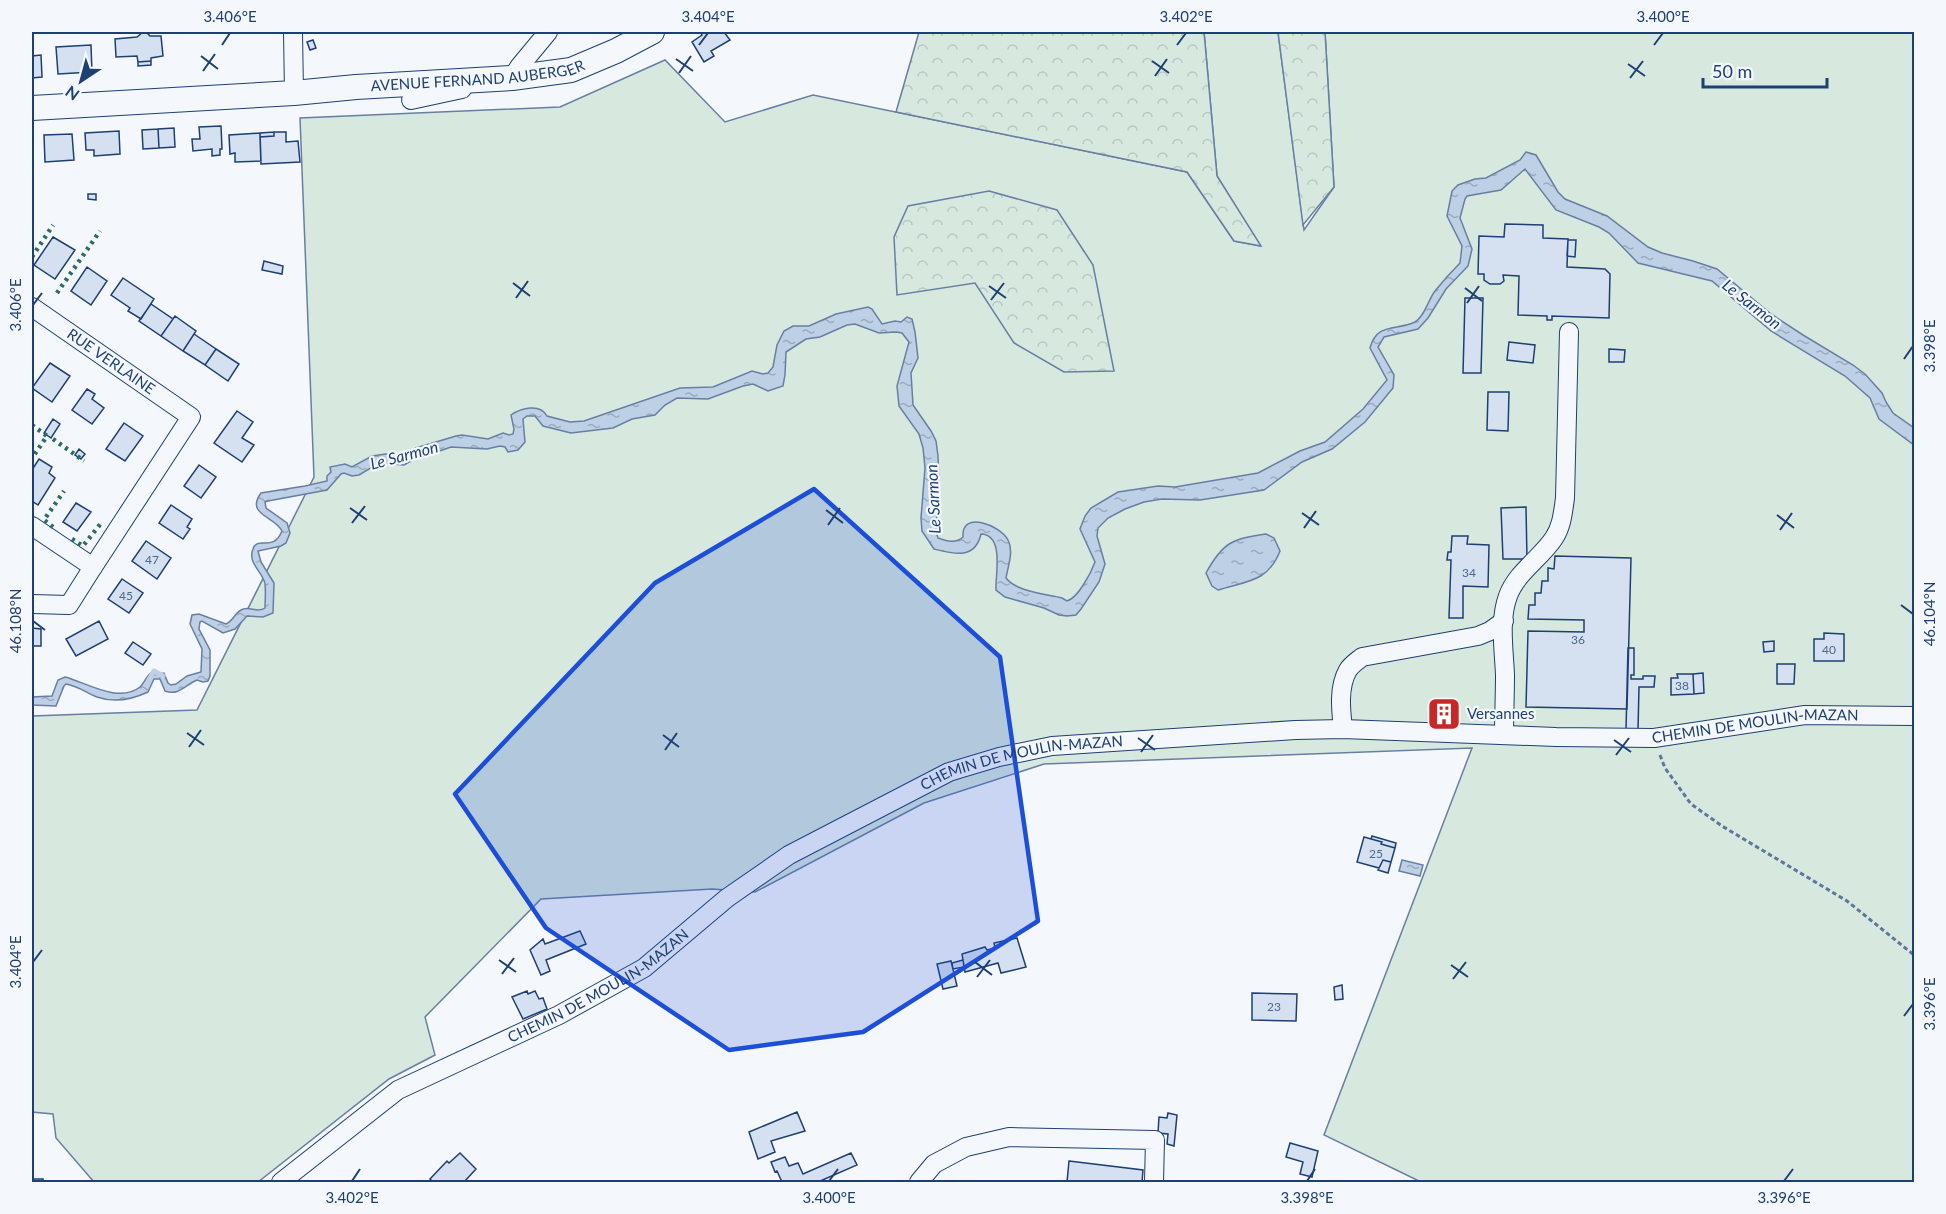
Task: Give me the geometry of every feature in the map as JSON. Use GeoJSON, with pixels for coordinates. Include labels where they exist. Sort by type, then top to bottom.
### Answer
{"type":"FeatureCollection","features":[{"type":"Feature","properties":{"kind":"main road","name":"AVENUE FERNAND AUBERGER"},"geometry":{"type":"LineString","coordinates":[[32,108],[512,78],[571,70],[616,51],[652,32]]}},
{"type":"Feature","properties":{"kind":"main road","name":"AVENUE FERNAND AUBERGER"},"geometry":{"type":"LineString","coordinates":[[294,93],[351,103],[530,92],[568,85],[605,74],[666,32]]}},
{"type":"Feature","properties":{"kind":"street"},"geometry":{"type":"LineString","coordinates":[[293,32],[294,93]]}},
{"type":"Feature","properties":{"kind":"street"},"geometry":{"type":"LineString","coordinates":[[411,100],[512,78],[548,32]]}},
{"type":"Feature","properties":{"kind":"street","name":"RUE VERLAINE"},"geometry":{"type":"LineString","coordinates":[[32,307],[191,417],[93,567]]}},
{"type":"Feature","properties":{"kind":"street"},"geometry":{"type":"LineString","coordinates":[[1504,735],[1504,608],[1509,592],[1554,539],[1561,524],[1565,498],[1569,332]]}},
{"type":"Feature","properties":{"kind":"street"},"geometry":{"type":"LineString","coordinates":[[32,526],[93,567],[69,605],[32,604]]}},
{"type":"Feature","properties":{"kind":"street"},"geometry":{"type":"LineString","coordinates":[[1342,729],[1340,705],[1345,677],[1349,668],[1362,657],[1478,636],[1504,621]]}},
{"type":"Feature","properties":{"kind":"street","name":"CHEMIN DE MOULIN-MAZAN"},"geometry":{"type":"LineString","coordinates":[[281,1182],[398,1090],[559,1014],[644,968],[727,898],[789,855],[949,772],[999,757],[1052,746],[1295,730],[1342,729],[1654,738],[1805,715],[1914,716]]}},
{"type":"Feature","properties":{"kind":"street"},"geometry":{"type":"LineString","coordinates":[[919,1182],[934,1164],[966,1147],[1009,1137],[1155,1140],[1154,1182]]}},
{"type":"Feature","properties":{"kind":"path"},"geometry":{"type":"LineString","coordinates":[[1654,738],[1665,768],[1691,804],[1722,826],[1846,901],[1914,955]]}},
{"type":"Feature","properties":{"kind":"highlighted area"},"geometry":{"type":"Polygon","coordinates":[[[814,489],[1000,657],[1038,921],[863,1032],[729,1050],[546,928],[455,794],[655,583],[814,489]]]}},
{"type":"Feature","properties":{"kind":"green space"},"geometry":{"type":"Polygon","coordinates":[[[919,32],[1204,32],[1217,176],[1261,246],[1234,241],[1187,172],[896,112],[919,32]]]}},
{"type":"Feature","properties":{"kind":"green space"},"geometry":{"type":"Polygon","coordinates":[[[1204,32],[1278,32],[1304,230],[1334,187],[1325,32],[1914,32],[1914,1182],[1421,1182],[1324,1135],[1472,748],[1044,764],[924,803],[755,892],[712,889],[541,899],[425,1017],[435,1055],[389,1079],[258,1182],[94,1182],[56,1138],[53,1114],[32,1112],[32,716],[197,710],[314,477],[300,118],[560,107],[665,60],[725,122],[813,95],[1187,172],[1234,241],[1260,246],[1217,176],[1204,32]]]}},
{"type":"Feature","properties":{"kind":"green space"},"geometry":{"type":"Polygon","coordinates":[[[1278,32],[1325,32],[1334,187],[1303,225],[1278,32]]]}},
{"type":"Feature","properties":{"kind":"green space"},"geometry":{"type":"Polygon","coordinates":[[[989,191],[1057,210],[1093,265],[1114,371],[1064,372],[1014,343],[975,283],[897,295],[894,237],[908,206],[989,191]]]}},
{"type":"Feature","properties":{"kind":"water"},"geometry":{"type":"Polygon","coordinates":[[[1526,152],[1536,155],[1558,192],[1565,199],[1607,216],[1648,247],[1717,269],[1771,314],[1865,374],[1882,393],[1893,413],[1914,428],[1914,445],[1879,419],[1870,398],[1845,376],[1771,331],[1712,281],[1638,263],[1609,233],[1556,210],[1525,169],[1501,190],[1467,196],[1465,199],[1460,218],[1472,249],[1468,266],[1446,289],[1428,318],[1418,329],[1384,337],[1378,347],[1394,375],[1393,388],[1365,422],[1332,449],[1302,462],[1264,490],[1200,500],[1162,499],[1144,502],[1108,518],[1098,528],[1097,536],[1105,564],[1099,582],[1076,615],[1059,615],[1044,608],[1005,597],[996,590],[996,548],[988,536],[981,534],[974,548],[963,553],[934,549],[922,531],[925,468],[923,448],[919,434],[899,406],[897,386],[909,342],[902,333],[879,333],[855,324],[847,325],[820,337],[806,339],[786,352],[783,386],[768,391],[753,384],[708,399],[677,398],[655,415],[632,419],[613,428],[571,433],[543,426],[535,416],[527,416],[523,419],[525,442],[518,450],[508,452],[505,447],[500,446],[487,449],[451,447],[420,456],[404,465],[379,463],[359,475],[341,474],[327,490],[265,502],[266,508],[287,523],[290,533],[286,543],[281,546],[258,551],[261,562],[274,583],[273,613],[263,617],[247,616],[235,629],[223,633],[200,622],[199,629],[210,650],[208,681],[197,680],[178,691],[170,692],[165,691],[160,679],[154,679],[148,692],[136,697],[117,700],[103,699],[66,684],[56,706],[32,705],[32,697],[52,696],[58,680],[65,677],[112,693],[122,693],[132,692],[140,687],[152,672],[154,675],[164,673],[171,685],[187,676],[201,672],[202,649],[190,624],[192,615],[199,614],[226,624],[239,611],[247,608],[262,610],[265,608],[265,584],[252,559],[253,549],[258,543],[274,541],[282,531],[259,511],[257,500],[261,493],[327,481],[327,476],[331,472],[330,467],[345,464],[352,467],[372,456],[386,454],[401,456],[416,448],[456,436],[488,439],[503,433],[513,434],[511,415],[520,410],[535,408],[540,409],[547,416],[570,422],[584,421],[680,388],[713,387],[752,371],[768,373],[773,367],[777,345],[784,331],[793,326],[809,326],[836,314],[868,307],[872,309],[882,324],[901,322],[907,317],[912,319],[918,358],[911,373],[913,405],[936,441],[938,456],[936,532],[938,538],[957,541],[963,537],[964,529],[968,524],[974,522],[990,525],[1004,534],[1010,544],[1006,578],[1011,583],[1067,601],[1080,590],[1095,562],[1080,529],[1091,508],[1118,492],[1158,486],[1175,487],[1258,473],[1300,451],[1325,442],[1363,409],[1387,380],[1370,348],[1373,340],[1382,331],[1415,322],[1424,312],[1435,291],[1460,263],[1462,246],[1447,216],[1452,191],[1458,185],[1486,178],[1520,160],[1526,152]]]}},
{"type":"Feature","properties":{"kind":"water"},"geometry":{"type":"Polygon","coordinates":[[[1266,534],[1274,538],[1280,551],[1263,575],[1218,590],[1212,586],[1206,573],[1223,548],[1237,540],[1266,534]]]}},
{"type":"Feature","properties":{"kind":"water"},"geometry":{"type":"Polygon","coordinates":[[[1402,860],[1423,865],[1420,876],[1399,871],[1402,860]]]}},
{"type":"Feature","properties":{"kind":"building"},"geometry":{"type":"Polygon","coordinates":[[[143,32],[150,36],[161,36],[163,56],[151,58],[151,61],[138,62],[137,56],[116,57],[115,39],[137,37],[143,32]]]}},
{"type":"Feature","properties":{"kind":"building"},"geometry":{"type":"Polygon","coordinates":[[[703,32],[724,32],[730,40],[711,51],[714,56],[704,62],[692,42],[703,32]]]}},
{"type":"Feature","properties":{"kind":"building"},"geometry":{"type":"Polygon","coordinates":[[[313,40],[316,48],[310,50],[307,42],[313,40]]]}},
{"type":"Feature","properties":{"kind":"building"},"geometry":{"type":"Polygon","coordinates":[[[91,45],[92,72],[58,74],[56,47],[91,45]]]}},
{"type":"Feature","properties":{"kind":"building"},"geometry":{"type":"Polygon","coordinates":[[[41,55],[42,77],[32,78],[32,56],[41,55]]]}},
{"type":"Feature","properties":{"kind":"building"},"geometry":{"type":"Polygon","coordinates":[[[151,61],[151,65],[138,66],[138,62],[151,61]]]}},
{"type":"Feature","properties":{"kind":"building"},"geometry":{"type":"Polygon","coordinates":[[[221,126],[220,155],[212,156],[212,149],[193,151],[192,139],[200,139],[199,127],[221,126]]]}},
{"type":"Feature","properties":{"kind":"building"},"geometry":{"type":"Polygon","coordinates":[[[174,128],[175,147],[159,148],[158,129],[174,128]]]}},
{"type":"Feature","properties":{"kind":"building"},"geometry":{"type":"Polygon","coordinates":[[[158,129],[159,148],[143,149],[142,130],[158,129]]]}},
{"type":"Feature","properties":{"kind":"building"},"geometry":{"type":"Polygon","coordinates":[[[119,131],[120,154],[94,156],[94,150],[86,150],[85,133],[119,131]]]}},
{"type":"Feature","properties":{"kind":"building"},"geometry":{"type":"Polygon","coordinates":[[[274,132],[274,136],[260,137],[260,133],[274,132]]]}},
{"type":"Feature","properties":{"kind":"building"},"geometry":{"type":"Polygon","coordinates":[[[274,132],[286,132],[286,142],[298,141],[300,162],[261,164],[260,137],[274,136],[274,132]]]}},
{"type":"Feature","properties":{"kind":"building"},"geometry":{"type":"Polygon","coordinates":[[[260,133],[261,161],[235,162],[235,153],[230,154],[229,135],[260,133]]]}},
{"type":"Feature","properties":{"kind":"building"},"geometry":{"type":"Polygon","coordinates":[[[72,134],[74,160],[45,162],[44,135],[72,134]]]}},
{"type":"Feature","properties":{"kind":"building"},"geometry":{"type":"Polygon","coordinates":[[[88,194],[96,194],[96,200],[88,199],[88,194]]]}},
{"type":"Feature","properties":{"kind":"building"},"geometry":{"type":"Polygon","coordinates":[[[1505,224],[1543,225],[1543,238],[1568,239],[1567,267],[1605,269],[1610,274],[1609,318],[1552,316],[1552,320],[1547,320],[1547,316],[1518,315],[1519,276],[1503,275],[1504,281],[1500,284],[1490,284],[1484,280],[1484,274],[1478,274],[1479,236],[1504,237],[1505,224]]]}},
{"type":"Feature","properties":{"kind":"building"},"geometry":{"type":"Polygon","coordinates":[[[53,237],[75,250],[55,279],[34,265],[53,237]]]}},
{"type":"Feature","properties":{"kind":"building"},"geometry":{"type":"Polygon","coordinates":[[[1568,240],[1576,240],[1575,257],[1567,256],[1568,240]]]}},
{"type":"Feature","properties":{"kind":"building"},"geometry":{"type":"Polygon","coordinates":[[[264,261],[283,266],[282,274],[262,270],[264,261]]]}},
{"type":"Feature","properties":{"kind":"building"},"geometry":{"type":"Polygon","coordinates":[[[87,267],[107,281],[91,305],[71,291],[87,267]]]}},
{"type":"Feature","properties":{"kind":"building"},"geometry":{"type":"Polygon","coordinates":[[[123,278],[154,299],[141,319],[128,311],[130,308],[111,295],[123,278]]]}},
{"type":"Feature","properties":{"kind":"building"},"geometry":{"type":"Polygon","coordinates":[[[1465,298],[1483,298],[1481,373],[1463,373],[1465,298]]]}},
{"type":"Feature","properties":{"kind":"building"},"geometry":{"type":"Polygon","coordinates":[[[151,304],[173,319],[161,336],[139,321],[151,304]]]}},
{"type":"Feature","properties":{"kind":"building"},"geometry":{"type":"Polygon","coordinates":[[[175,316],[196,331],[183,351],[161,336],[175,316]]]}},
{"type":"Feature","properties":{"kind":"building"},"geometry":{"type":"Polygon","coordinates":[[[194,334],[216,349],[205,365],[183,351],[194,334]]]}},
{"type":"Feature","properties":{"kind":"building"},"geometry":{"type":"Polygon","coordinates":[[[1509,342],[1535,345],[1533,363],[1507,360],[1509,342]]]}},
{"type":"Feature","properties":{"kind":"building"},"geometry":{"type":"Polygon","coordinates":[[[216,349],[239,364],[228,381],[205,365],[216,349]]]}},
{"type":"Feature","properties":{"kind":"building"},"geometry":{"type":"Polygon","coordinates":[[[1609,349],[1625,350],[1624,362],[1609,362],[1609,349]]]}},
{"type":"Feature","properties":{"kind":"building"},"geometry":{"type":"Polygon","coordinates":[[[50,363],[70,376],[52,402],[32,388],[50,363]]]}},
{"type":"Feature","properties":{"kind":"building"},"geometry":{"type":"Polygon","coordinates":[[[87,389],[95,394],[92,399],[104,408],[92,424],[72,410],[87,389]]]}},
{"type":"Feature","properties":{"kind":"building"},"geometry":{"type":"Polygon","coordinates":[[[1488,392],[1509,392],[1508,431],[1487,430],[1488,392]]]}},
{"type":"Feature","properties":{"kind":"building"},"geometry":{"type":"Polygon","coordinates":[[[237,411],[253,422],[242,438],[254,445],[242,462],[214,443],[237,411]]]}},
{"type":"Feature","properties":{"kind":"building"},"geometry":{"type":"Polygon","coordinates":[[[53,419],[60,424],[51,438],[44,433],[53,419]]]}},
{"type":"Feature","properties":{"kind":"building"},"geometry":{"type":"Polygon","coordinates":[[[124,423],[143,436],[125,461],[106,449],[124,423]]]}},
{"type":"Feature","properties":{"kind":"building"},"geometry":{"type":"Polygon","coordinates":[[[79,449],[85,454],[81,459],[75,455],[79,449]]]}},
{"type":"Feature","properties":{"kind":"building"},"geometry":{"type":"Polygon","coordinates":[[[39,459],[52,467],[49,473],[55,478],[38,505],[32,501],[32,470],[39,459]]]}},
{"type":"Feature","properties":{"kind":"building"},"geometry":{"type":"Polygon","coordinates":[[[199,465],[216,477],[201,498],[184,486],[199,465]]]}},
{"type":"Feature","properties":{"kind":"building"},"geometry":{"type":"Polygon","coordinates":[[[76,503],[91,512],[77,531],[63,522],[76,503]]]}},
{"type":"Feature","properties":{"kind":"building"},"geometry":{"type":"Polygon","coordinates":[[[171,505],[192,519],[187,527],[190,529],[183,539],[159,523],[171,505]]]}},
{"type":"Feature","properties":{"kind":"building"},"geometry":{"type":"Polygon","coordinates":[[[1526,507],[1527,559],[1503,559],[1501,508],[1526,507]]]}},
{"type":"Feature","properties":{"kind":"building"},"geometry":{"type":"Polygon","coordinates":[[[1452,536],[1468,536],[1467,544],[1489,545],[1488,587],[1463,586],[1463,618],[1449,618],[1451,560],[1447,560],[1448,552],[1451,552],[1452,536]]]}},
{"type":"Feature","properties":{"kind":"building"},"geometry":{"type":"Polygon","coordinates":[[[146,541],[171,558],[157,579],[132,561],[146,541]]]}},
{"type":"Feature","properties":{"kind":"building"},"geometry":{"type":"Polygon","coordinates":[[[1555,556],[1631,558],[1627,709],[1526,707],[1528,631],[1584,632],[1584,620],[1528,619],[1529,605],[1535,605],[1535,593],[1541,593],[1542,581],[1548,581],[1548,568],[1554,569],[1555,556]]]}},
{"type":"Feature","properties":{"kind":"building"},"geometry":{"type":"Polygon","coordinates":[[[122,579],[143,593],[129,613],[108,599],[122,579]]]}},
{"type":"Feature","properties":{"kind":"building"},"geometry":{"type":"Polygon","coordinates":[[[99,621],[108,639],[76,656],[66,639],[99,621]]]}},
{"type":"Feature","properties":{"kind":"building"},"geometry":{"type":"Polygon","coordinates":[[[32,628],[41,629],[41,646],[32,646],[32,628]]]}},
{"type":"Feature","properties":{"kind":"building"},"geometry":{"type":"Polygon","coordinates":[[[1824,633],[1844,634],[1844,661],[1814,661],[1814,639],[1824,639],[1824,633]]]}},
{"type":"Feature","properties":{"kind":"building"},"geometry":{"type":"Polygon","coordinates":[[[1774,641],[1774,651],[1764,652],[1763,642],[1774,641]]]}},
{"type":"Feature","properties":{"kind":"building"},"geometry":{"type":"Polygon","coordinates":[[[133,642],[151,654],[143,665],[125,653],[133,642]]]}},
{"type":"Feature","properties":{"kind":"building"},"geometry":{"type":"Polygon","coordinates":[[[1628,648],[1634,648],[1634,675],[1631,675],[1631,679],[1655,676],[1654,687],[1639,687],[1638,730],[1626,730],[1628,648]]]}},
{"type":"Feature","properties":{"kind":"building"},"geometry":{"type":"Polygon","coordinates":[[[1777,664],[1795,664],[1794,684],[1777,684],[1777,664]]]}},
{"type":"Feature","properties":{"kind":"building"},"geometry":{"type":"Polygon","coordinates":[[[1703,673],[1704,693],[1694,694],[1693,674],[1703,673]]]}},
{"type":"Feature","properties":{"kind":"building"},"geometry":{"type":"Polygon","coordinates":[[[1677,674],[1693,674],[1694,694],[1671,695],[1671,678],[1678,678],[1677,674]]]}},
{"type":"Feature","properties":{"kind":"building","name":"Versannes"},"geometry":{"type":"Polygon","coordinates":[[[1440,711],[1449,711],[1449,717],[1440,717],[1440,711]]]}},
{"type":"Feature","properties":{"kind":"building"},"geometry":{"type":"Polygon","coordinates":[[[1372,836],[1396,843],[1395,848],[1371,839],[1372,836]]]}},
{"type":"Feature","properties":{"kind":"building"},"geometry":{"type":"Polygon","coordinates":[[[1364,837],[1395,848],[1391,862],[1383,860],[1379,868],[1357,862],[1364,837]]]}},
{"type":"Feature","properties":{"kind":"building"},"geometry":{"type":"Polygon","coordinates":[[[1383,860],[1391,862],[1388,873],[1378,870],[1383,860]]]}},
{"type":"Feature","properties":{"kind":"building"},"geometry":{"type":"Polygon","coordinates":[[[580,931],[586,944],[546,960],[550,971],[541,975],[530,950],[543,939],[545,944],[580,931]]]}},
{"type":"Feature","properties":{"kind":"building"},"geometry":{"type":"Polygon","coordinates":[[[1017,938],[1026,967],[1001,973],[998,963],[965,972],[962,954],[985,947],[987,950],[995,948],[994,943],[1017,938]]]}},
{"type":"Feature","properties":{"kind":"building"},"geometry":{"type":"Polygon","coordinates":[[[963,960],[964,967],[953,969],[952,963],[963,960]]]}},
{"type":"Feature","properties":{"kind":"building"},"geometry":{"type":"Polygon","coordinates":[[[951,961],[957,986],[943,989],[937,964],[951,961]]]}},
{"type":"Feature","properties":{"kind":"building"},"geometry":{"type":"Polygon","coordinates":[[[1342,985],[1343,999],[1335,1000],[1334,987],[1342,985]]]}},
{"type":"Feature","properties":{"kind":"building"},"geometry":{"type":"Polygon","coordinates":[[[527,991],[528,994],[535,991],[539,999],[543,998],[547,1009],[523,1019],[512,997],[527,991]]]}},
{"type":"Feature","properties":{"kind":"building"},"geometry":{"type":"Polygon","coordinates":[[[1252,993],[1297,994],[1296,1021],[1252,1020],[1252,993]]]}},
{"type":"Feature","properties":{"kind":"building"},"geometry":{"type":"Polygon","coordinates":[[[797,1112],[805,1131],[771,1141],[775,1152],[758,1159],[749,1132],[797,1112]]]}},
{"type":"Feature","properties":{"kind":"building"},"geometry":{"type":"Polygon","coordinates":[[[1168,1113],[1177,1115],[1174,1146],[1167,1144],[1168,1134],[1158,1133],[1159,1117],[1167,1118],[1168,1113]]]}},
{"type":"Feature","properties":{"kind":"building"},"geometry":{"type":"Polygon","coordinates":[[[1290,1143],[1318,1151],[1312,1177],[1300,1174],[1303,1162],[1286,1157],[1290,1143]]]}},
{"type":"Feature","properties":{"kind":"building"},"geometry":{"type":"Polygon","coordinates":[[[460,1153],[476,1169],[464,1182],[433,1182],[430,1179],[447,1161],[449,1163],[460,1153]]]}},
{"type":"Feature","properties":{"kind":"building"},"geometry":{"type":"Polygon","coordinates":[[[851,1153],[857,1165],[818,1182],[782,1182],[771,1162],[785,1157],[789,1166],[798,1163],[803,1174],[851,1153]]]}},
{"type":"Feature","properties":{"kind":"building"},"geometry":{"type":"Polygon","coordinates":[[[1069,1161],[1143,1170],[1142,1182],[1067,1182],[1069,1161]]]}},
{"type":"Feature","properties":{"kind":"building"},"geometry":{"type":"Polygon","coordinates":[[[32,1179],[43,1179],[43,1182],[32,1182],[32,1179]]]}},
{"type":"Feature","properties":{"kind":"waterway","name":"Le Sarmon"},"geometry":{"type":"LineString","coordinates":[[149,680],[154,671],[163,676]]}},
{"type":"Feature","properties":{"kind":"hedge"},"geometry":{"type":"LineString","coordinates":[[32,257],[53,225]]}},
{"type":"Feature","properties":{"kind":"hedge"},"geometry":{"type":"LineString","coordinates":[[57,293],[100,231]]}},
{"type":"Feature","properties":{"kind":"hedge"},"geometry":{"type":"LineString","coordinates":[[32,425],[47,436],[32,458]]}},
{"type":"Feature","properties":{"kind":"hedge"},"geometry":{"type":"LineString","coordinates":[[53,439],[84,461]]}},
{"type":"Feature","properties":{"kind":"hedge"},"geometry":{"type":"LineString","coordinates":[[53,527],[44,520],[64,491]]}},
{"type":"Feature","properties":{"kind":"hedge"},"geometry":{"type":"LineString","coordinates":[[72,539],[83,546],[102,522]]}},
{"type":"Feature","properties":{"kind":"place","name":"Versannes"},"geometry":{"type":"Point","coordinates":[1444,714]}}]}
